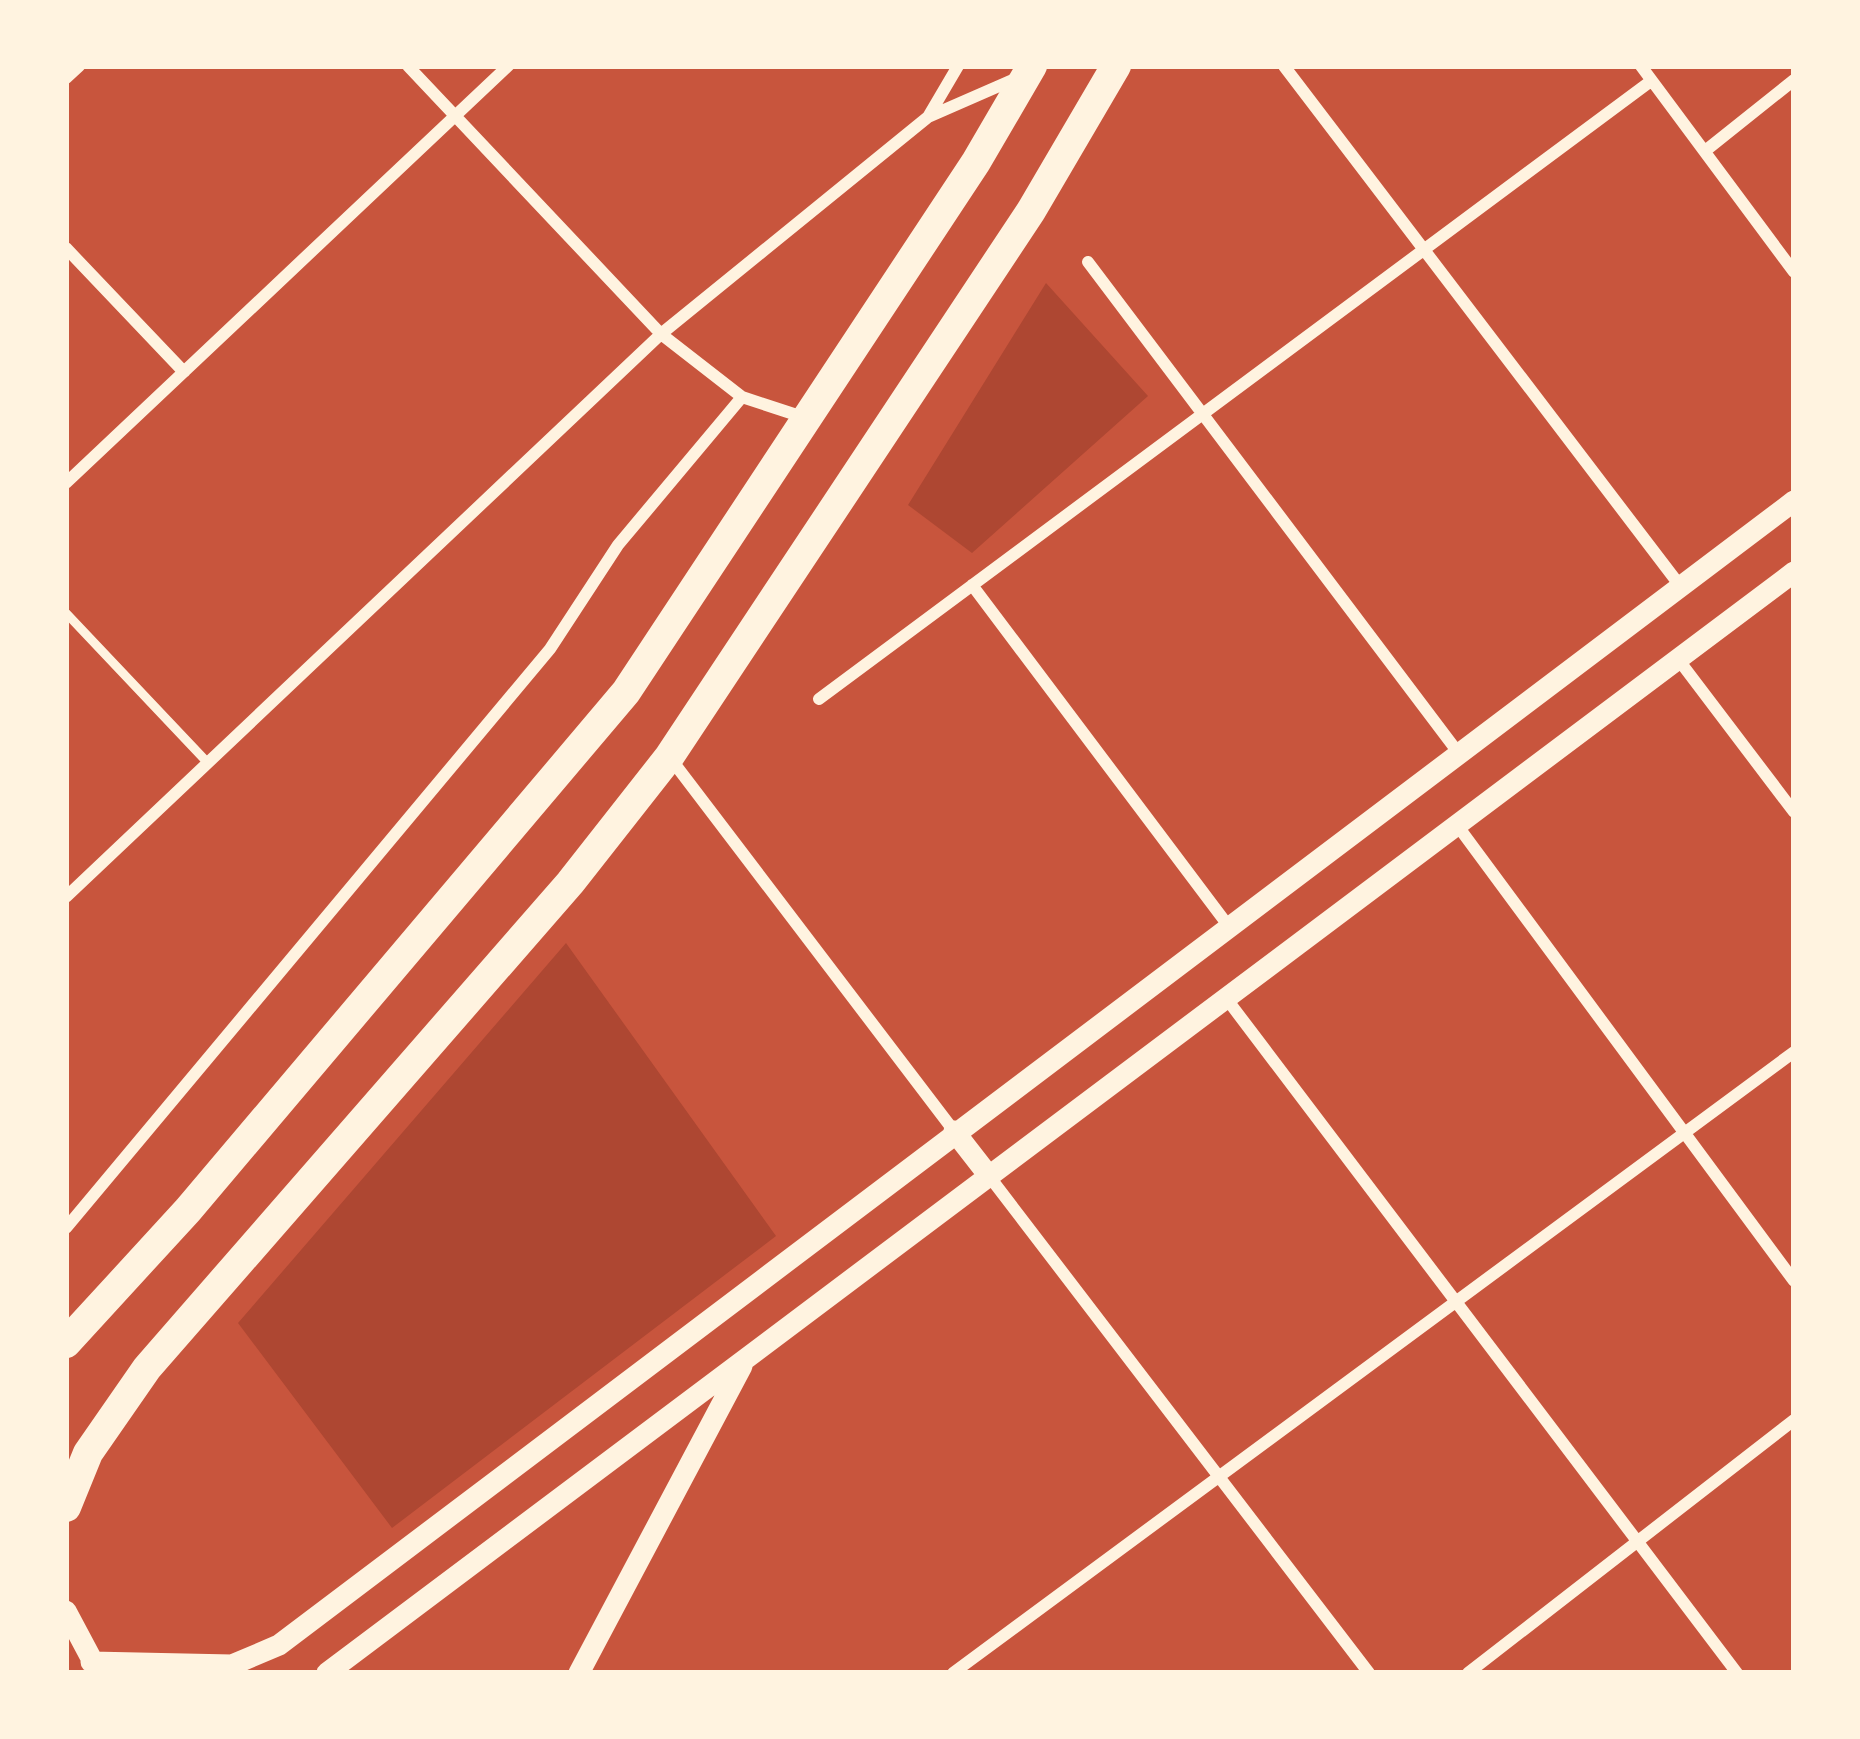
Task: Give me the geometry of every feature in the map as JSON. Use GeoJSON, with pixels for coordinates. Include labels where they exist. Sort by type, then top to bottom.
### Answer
{"type":"FeatureCollection","features":[{"type":"Feature","properties":{"kind":"main road"},"geometry":{"type":"LineString","coordinates":[[66,1507],[88,1453],[147,1368],[570,883],[669,757],[1031,211],[1116,66]]}},
{"type":"Feature","properties":{"kind":"main road"},"geometry":{"type":"LineString","coordinates":[[66,1343],[188,1210],[626,692],[976,162],[1029,70]]}},
{"type":"Feature","properties":{"kind":"street"},"geometry":{"type":"LineString","coordinates":[[66,78],[79,66]]}},
{"type":"Feature","properties":{"kind":"street"},"geometry":{"type":"LineString","coordinates":[[408,66],[661,334],[742,397],[806,418]]}},
{"type":"Feature","properties":{"kind":"street"},"geometry":{"type":"LineString","coordinates":[[66,483],[508,66]]}},
{"type":"Feature","properties":{"kind":"street"},"geometry":{"type":"LineString","coordinates":[[928,117],[958,66]]}},
{"type":"Feature","properties":{"kind":"street"},"geometry":{"type":"LineString","coordinates":[[1284,66],[1681,587]]}},
{"type":"Feature","properties":{"kind":"street"},"geometry":{"type":"LineString","coordinates":[[1640,66],[1794,272]]}},
{"type":"Feature","properties":{"kind":"street"},"geometry":{"type":"LineString","coordinates":[[66,897],[661,334],[928,117],[1029,70]]}},
{"type":"Feature","properties":{"kind":"street"},"geometry":{"type":"LineString","coordinates":[[1705,151],[1794,80]]}},
{"type":"Feature","properties":{"kind":"street"},"geometry":{"type":"LineString","coordinates":[[819,699],[1652,81]]}},
{"type":"Feature","properties":{"kind":"street"},"geometry":{"type":"LineString","coordinates":[[66,248],[184,372]]}},
{"type":"Feature","properties":{"kind":"street"},"geometry":{"type":"LineString","coordinates":[[1088,262],[1460,755]]}},
{"type":"Feature","properties":{"kind":"street"},"geometry":{"type":"LineString","coordinates":[[66,1228],[550,649],[618,545],[742,397]]}},
{"type":"Feature","properties":{"kind":"street"},"geometry":{"type":"LineString","coordinates":[[66,1611],[95,1668],[232,1665],[279,1645],[953,1131],[1231,928],[1794,502]]}},
{"type":"Feature","properties":{"kind":"street"},"geometry":{"type":"LineString","coordinates":[[327,1673],[1794,572]]}},
{"type":"Feature","properties":{"kind":"street"},"geometry":{"type":"LineString","coordinates":[[973,585],[1231,928]]}},
{"type":"Feature","properties":{"kind":"street"},"geometry":{"type":"LineString","coordinates":[[1678,659],[1794,812]]}},
{"type":"Feature","properties":{"kind":"street"},"geometry":{"type":"LineString","coordinates":[[669,757],[1370,1673]]}},
{"type":"Feature","properties":{"kind":"street"},"geometry":{"type":"LineString","coordinates":[[1457,824],[1794,1281]]}},
{"type":"Feature","properties":{"kind":"street"},"geometry":{"type":"LineString","coordinates":[[1226,998],[1737,1673]]}},
{"type":"Feature","properties":{"kind":"street"},"geometry":{"type":"LineString","coordinates":[[953,1673],[1794,1052]]}},
{"type":"Feature","properties":{"kind":"street"},"geometry":{"type":"LineString","coordinates":[[579,1673],[745,1360]]}},
{"type":"Feature","properties":{"kind":"street"},"geometry":{"type":"LineString","coordinates":[[1468,1673],[1794,1420]]}},
{"type":"Feature","properties":{"kind":"lane"},"geometry":{"type":"LineString","coordinates":[[66,613],[208,763]]}},
{"type":"Feature","properties":{"kind":"shaded area"},"geometry":{"type":"Polygon","coordinates":[[[1046,283],[1148,396],[972,553],[908,505],[1046,283]]]}},
{"type":"Feature","properties":{"kind":"shaded area"},"geometry":{"type":"Polygon","coordinates":[[[566,943],[776,1236],[392,1528],[238,1323],[566,943]]]}}]}
